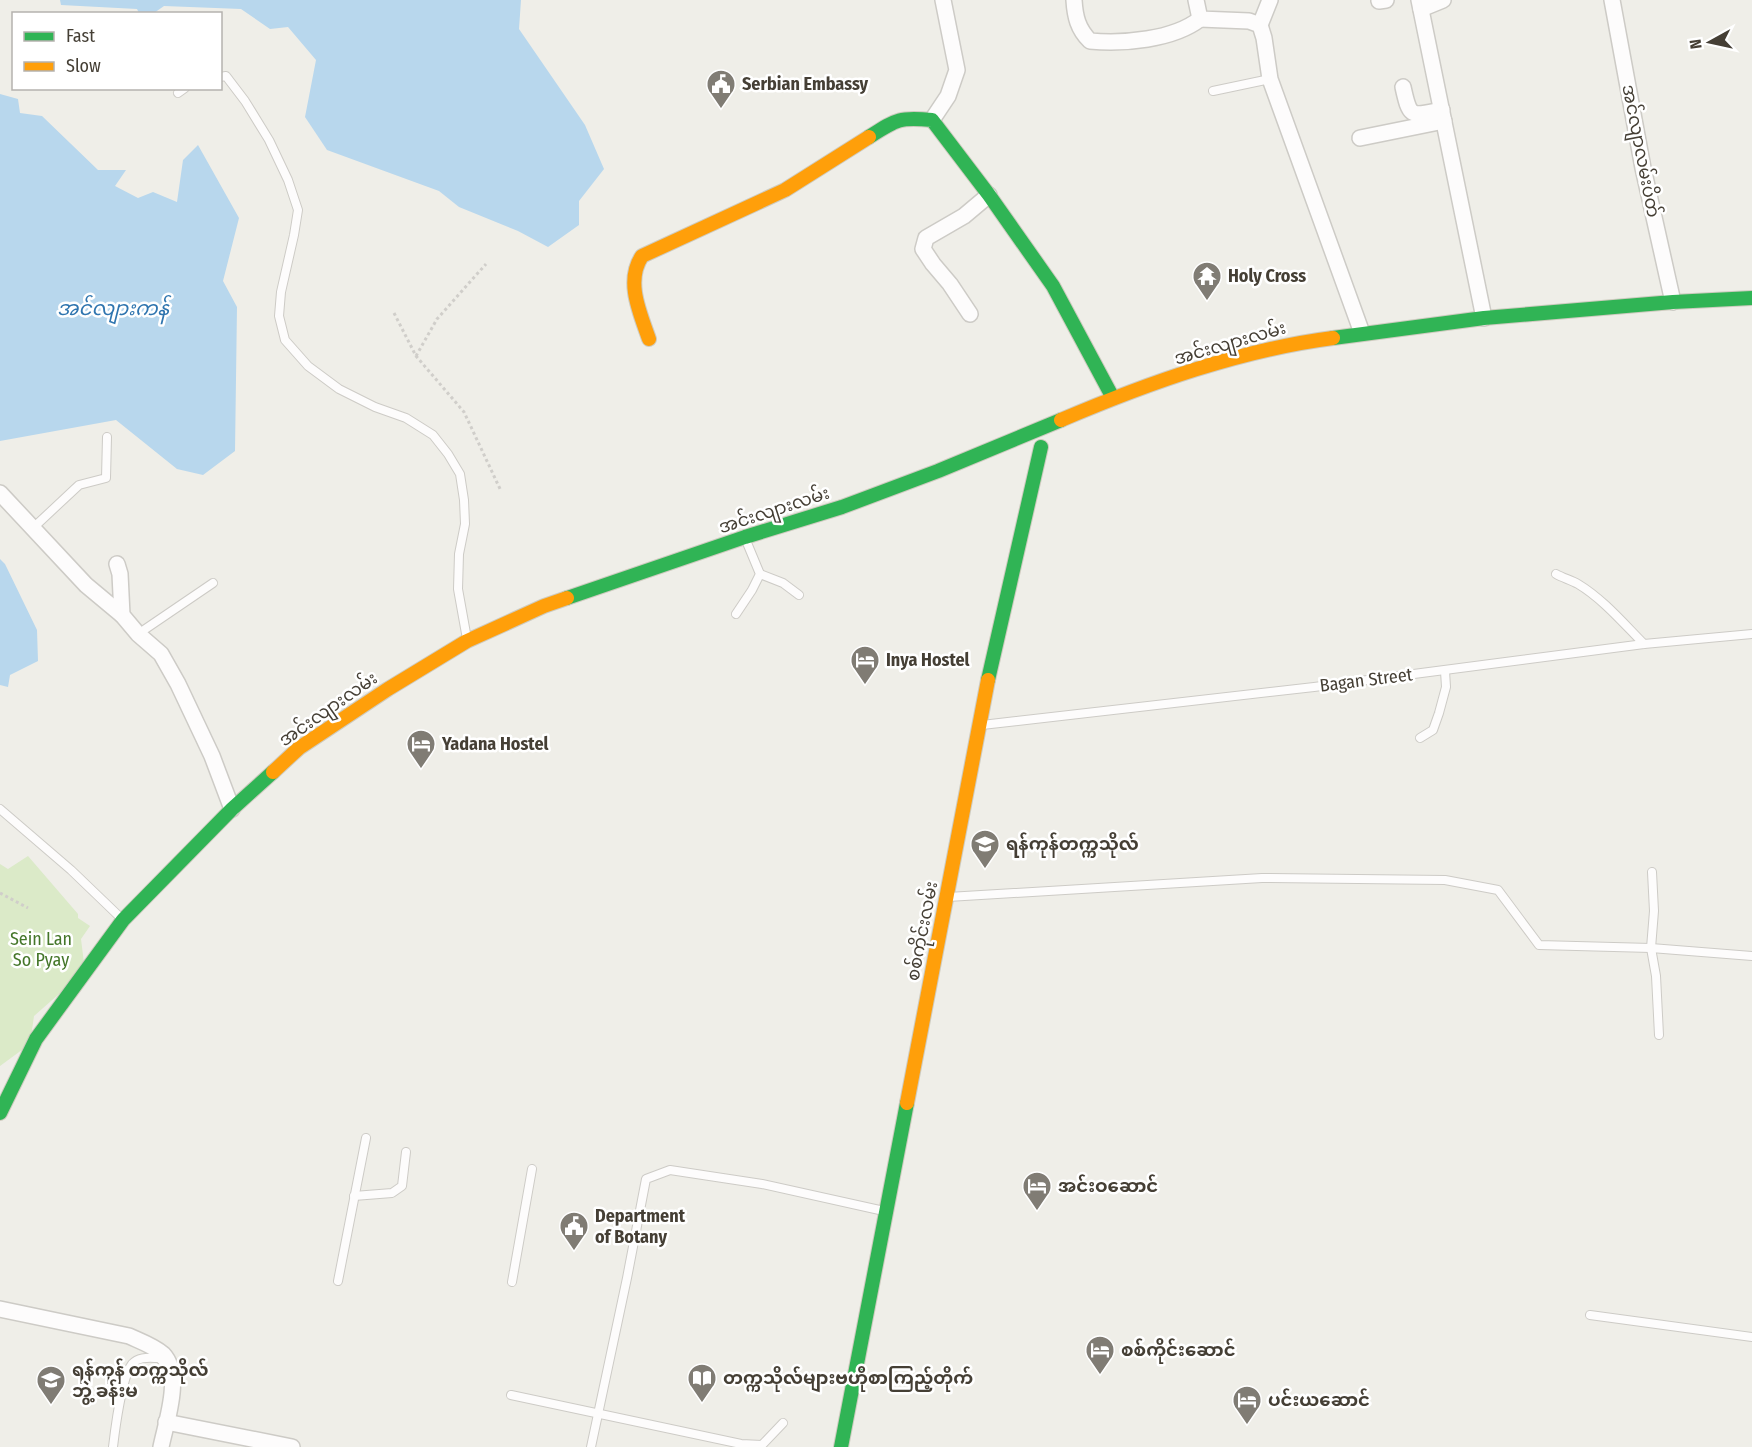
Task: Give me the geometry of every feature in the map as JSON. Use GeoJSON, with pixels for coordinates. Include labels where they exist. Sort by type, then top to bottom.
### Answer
{"type":"FeatureCollection","features":[{"type":"Feature","properties":{"kind":"main road"},"geometry":{"type":"LineString","coordinates":[[649,339],[633,279],[636,262],[642,256],[785,190],[894,121],[909,118],[932,120],[989,195],[1053,286],[1113,398]]}},
{"type":"Feature","properties":{"kind":"main road","name":"အင်းလျားလမ်း"},"geometry":{"type":"LineString","coordinates":[[0,1113],[36,1039],[123,920],[232,809],[299,748],[388,689],[467,641],[544,606],[863,499],[938,471],[1113,398],[1225,362],[1295,343],[1484,318],[1673,302],[1752,298]]}},
{"type":"Feature","properties":{"kind":"main road","name":"စစ်ကိုင်းလမ်း"},"geometry":{"type":"LineString","coordinates":[[842,1447],[979,726],[1041,447]]}},
{"type":"Feature","properties":{"kind":"street"},"geometry":{"type":"LineString","coordinates":[[932,120],[948,96],[957,70],[943,0]]}},
{"type":"Feature","properties":{"kind":"street"},"geometry":{"type":"LineString","coordinates":[[1074,0],[1075,15],[1081,32],[1090,41],[1113,43],[1153,37],[1190,27],[1200,19],[1249,21],[1260,25]]}},
{"type":"Feature","properties":{"kind":"street"},"geometry":{"type":"LineString","coordinates":[[1196,0],[1200,19]]}},
{"type":"Feature","properties":{"kind":"street"},"geometry":{"type":"LineString","coordinates":[[1270,0],[1260,25],[1270,79],[1362,333]]}},
{"type":"Feature","properties":{"kind":"street"},"geometry":{"type":"LineString","coordinates":[[1443,0],[1420,4],[1484,318]]}},
{"type":"Feature","properties":{"kind":"street","name":"အင်လျာလမ်းပိတ်"},"geometry":{"type":"LineString","coordinates":[[1612,0],[1643,168],[1673,302]]}},
{"type":"Feature","properties":{"kind":"street"},"geometry":{"type":"LineString","coordinates":[[1403,87],[1408,109],[1412,113],[1443,115]]}},
{"type":"Feature","properties":{"kind":"street"},"geometry":{"type":"LineString","coordinates":[[1360,138],[1443,115]]}},
{"type":"Feature","properties":{"kind":"street"},"geometry":{"type":"LineString","coordinates":[[970,314],[923,249],[926,238],[964,216],[989,195]]}},
{"type":"Feature","properties":{"kind":"street"},"geometry":{"type":"LineString","coordinates":[[0,492],[86,585],[122,615],[138,634],[161,654],[212,756],[232,809]]}},
{"type":"Feature","properties":{"kind":"street"},"geometry":{"type":"LineString","coordinates":[[117,564],[120,573],[122,615]]}},
{"type":"Feature","properties":{"kind":"street"},"geometry":{"type":"LineString","coordinates":[[0,1309],[129,1336],[163,1355],[172,1370],[172,1393],[161,1447]]}},
{"type":"Feature","properties":{"kind":"street"},"geometry":{"type":"LineString","coordinates":[[166,1422],[292,1447]]}},
{"type":"Feature","properties":{"kind":"lane"},"geometry":{"type":"LineString","coordinates":[[222,77],[226,76],[245,101],[269,140],[288,180],[298,210],[281,292],[279,316],[285,340],[308,366],[339,389],[375,407],[406,418],[433,435],[448,453],[460,474],[465,524],[459,554],[458,589],[467,641]]}},
{"type":"Feature","properties":{"kind":"lane"},"geometry":{"type":"LineString","coordinates":[[1214,91],[1270,79]]}},
{"type":"Feature","properties":{"kind":"lane","name":"စစ်ကိုင်းလမ်း"},"geometry":{"type":"LineString","coordinates":[[1041,447],[1047,424]]}},
{"type":"Feature","properties":{"kind":"lane"},"geometry":{"type":"LineString","coordinates":[[33,528],[79,485],[106,478],[107,437]]}},
{"type":"Feature","properties":{"kind":"lane"},"geometry":{"type":"LineString","coordinates":[[745,537],[760,574],[783,584],[799,595]]}},
{"type":"Feature","properties":{"kind":"lane"},"geometry":{"type":"LineString","coordinates":[[736,614],[760,574]]}},
{"type":"Feature","properties":{"kind":"lane"},"geometry":{"type":"LineString","coordinates":[[1556,574],[1593,595],[1644,644]]}},
{"type":"Feature","properties":{"kind":"lane"},"geometry":{"type":"LineString","coordinates":[[138,634],[213,583]]}},
{"type":"Feature","properties":{"kind":"lane","name":"Bagan Street"},"geometry":{"type":"LineString","coordinates":[[979,726],[1445,671],[1644,644],[1752,634]]}},
{"type":"Feature","properties":{"kind":"lane"},"geometry":{"type":"LineString","coordinates":[[1420,738],[1433,730],[1446,687],[1445,671]]}},
{"type":"Feature","properties":{"kind":"lane"},"geometry":{"type":"LineString","coordinates":[[0,809],[71,870],[123,920]]}},
{"type":"Feature","properties":{"kind":"lane"},"geometry":{"type":"LineString","coordinates":[[1652,872],[1654,911],[1651,948],[1656,976],[1659,1035]]}},
{"type":"Feature","properties":{"kind":"lane"},"geometry":{"type":"LineString","coordinates":[[946,897],[1262,878],[1445,880],[1498,890],[1539,945],[1651,948],[1752,956]]}},
{"type":"Feature","properties":{"kind":"lane"},"geometry":{"type":"LineString","coordinates":[[338,1281],[366,1138]]}},
{"type":"Feature","properties":{"kind":"lane"},"geometry":{"type":"LineString","coordinates":[[354,1196],[392,1193],[402,1186],[406,1152]]}},
{"type":"Feature","properties":{"kind":"lane"},"geometry":{"type":"LineString","coordinates":[[512,1282],[532,1169]]}},
{"type":"Feature","properties":{"kind":"lane"},"geometry":{"type":"LineString","coordinates":[[591,1447],[646,1179],[670,1170],[762,1184],[887,1212]]}},
{"type":"Feature","properties":{"kind":"lane"},"geometry":{"type":"LineString","coordinates":[[1590,1315],[1752,1337]]}},
{"type":"Feature","properties":{"kind":"lane"},"geometry":{"type":"LineString","coordinates":[[113,1447],[126,1378],[133,1362],[143,1358],[159,1358],[172,1370]]}},
{"type":"Feature","properties":{"kind":"lane"},"geometry":{"type":"LineString","coordinates":[[511,1395],[741,1444],[762,1445],[783,1423]]}},
{"type":"Feature","properties":{"kind":"path"},"geometry":{"type":"LineString","coordinates":[[416,356],[437,319],[486,264]]}},
{"type":"Feature","properties":{"kind":"path"},"geometry":{"type":"LineString","coordinates":[[393,313],[416,356],[464,412],[501,491]]}},
{"type":"Feature","properties":{"kind":"path"},"geometry":{"type":"LineString","coordinates":[[0,893],[28,908]]}},
{"type":"Feature","properties":{"kind":"green space","name":"Sein Lan So Pyay"},"geometry":{"type":"Polygon","coordinates":[[[28,856],[78,914],[78,918],[90,926],[81,939],[85,971],[34,1016],[30,1044],[0,1066],[0,864],[8,869],[28,856]]]}},
{"type":"Feature","properties":{"kind":"water"},"geometry":{"type":"Polygon","coordinates":[[[60,0],[521,0],[519,29],[585,125],[604,169],[579,201],[579,225],[548,247],[518,231],[459,207],[439,191],[327,150],[305,117],[316,60],[288,27],[270,29],[241,9],[164,6],[155,12],[138,12],[137,9],[61,5],[60,0]]]}},
{"type":"Feature","properties":{"kind":"water","name":"အင်လျားကန်"},"geometry":{"type":"Polygon","coordinates":[[[0,94],[18,99],[20,113],[42,116],[98,170],[126,170],[115,186],[138,198],[153,192],[177,202],[183,160],[198,145],[239,218],[223,281],[237,307],[235,451],[203,475],[177,469],[116,420],[0,441],[0,94]]]}},
{"type":"Feature","properties":{"kind":"water"},"geometry":{"type":"Polygon","coordinates":[[[0,559],[5,564],[37,630],[38,661],[10,675],[8,687],[0,685],[0,559]]]}},
{"type":"Feature","properties":{"kind":"traffic: fast"},"geometry":{"type":"LineString","coordinates":[[869,137],[886,126],[905,119],[932,120],[989,195],[1053,286],[1113,398]]}},
{"type":"Feature","properties":{"kind":"traffic: fast"},"geometry":{"type":"LineString","coordinates":[[1333,338],[1484,318],[1673,302],[1752,298]]}},
{"type":"Feature","properties":{"kind":"traffic: fast"},"geometry":{"type":"LineString","coordinates":[[567,598],[745,537],[842,507],[938,471],[1061,420]]}},
{"type":"Feature","properties":{"kind":"traffic: fast"},"geometry":{"type":"LineString","coordinates":[[988,680],[1041,447]]}},
{"type":"Feature","properties":{"kind":"traffic: fast"},"geometry":{"type":"LineString","coordinates":[[0,1113],[36,1039],[123,920],[232,809],[273,772]]}},
{"type":"Feature","properties":{"kind":"traffic: fast"},"geometry":{"type":"LineString","coordinates":[[841,1447],[907,1103]]}},
{"type":"Feature","properties":{"kind":"traffic: slow"},"geometry":{"type":"LineString","coordinates":[[649,339],[638,308],[634,286],[637,266],[642,256],[785,190],[869,137]]}},
{"type":"Feature","properties":{"kind":"traffic: slow"},"geometry":{"type":"LineString","coordinates":[[1061,420],[1127,393],[1229,359],[1298,343],[1333,338]]}},
{"type":"Feature","properties":{"kind":"traffic: slow"},"geometry":{"type":"LineString","coordinates":[[273,772],[299,748],[388,689],[467,641],[567,598]]}},
{"type":"Feature","properties":{"kind":"traffic: slow"},"geometry":{"type":"LineString","coordinates":[[907,1103],[988,680]]}},
{"type":"Feature","properties":{"kind":"place","name":"Serbian Embassy"},"geometry":{"type":"Point","coordinates":[721,110]}},
{"type":"Feature","properties":{"kind":"place","name":"Holy Cross"},"geometry":{"type":"Point","coordinates":[1207,302]}},
{"type":"Feature","properties":{"kind":"place","name":"Inya Hostel"},"geometry":{"type":"Point","coordinates":[865,686]}},
{"type":"Feature","properties":{"kind":"place","name":"Yadana Hostel"},"geometry":{"type":"Point","coordinates":[421,770]}},
{"type":"Feature","properties":{"kind":"place","name":"ရန်ကုန်တက္ကသိုလ်"},"geometry":{"type":"Point","coordinates":[985,870]}},
{"type":"Feature","properties":{"kind":"place","name":"အင်းဝ‌ဆောင်"},"geometry":{"type":"Point","coordinates":[1037,1212]}},
{"type":"Feature","properties":{"kind":"place","name":"Department of Botany"},"geometry":{"type":"Point","coordinates":[574,1252]}},
{"type":"Feature","properties":{"kind":"place","name":"စစ်ကိုင်းဆောင်"},"geometry":{"type":"Point","coordinates":[1100,1376]}},
{"type":"Feature","properties":{"kind":"place","name":"တက္ကသိုလ်များဗဟိုစာကြည့်တိုက်"},"geometry":{"type":"Point","coordinates":[702,1404]}},
{"type":"Feature","properties":{"kind":"place","name":"ရန်ကုန် တက္ကသိုလ် ဘွဲ့ ခန်းမ"},"geometry":{"type":"Point","coordinates":[51,1406]}},
{"type":"Feature","properties":{"kind":"place","name":"ပင်းယဆောင်"},"geometry":{"type":"Point","coordinates":[1247,1426]}}]}
